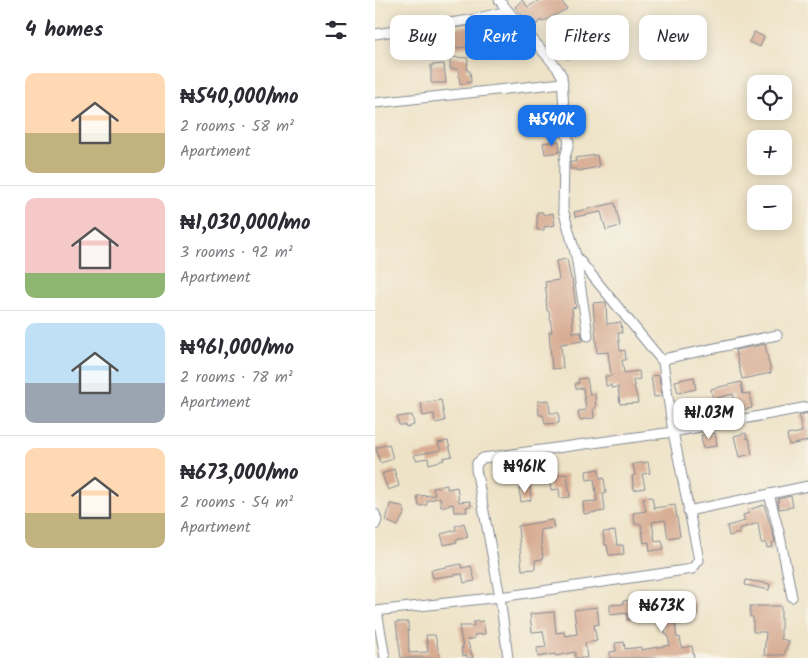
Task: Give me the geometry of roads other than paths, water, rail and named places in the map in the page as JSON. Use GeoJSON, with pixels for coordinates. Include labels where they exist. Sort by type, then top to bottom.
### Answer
{"type":"FeatureCollection","features":[{"type":"Feature","properties":{"kind":"street"},"geometry":{"type":"LineString","coordinates":[[499,0],[558,68],[562,76],[565,127],[569,143],[564,161],[563,209],[576,256],[588,336]]}},
{"type":"Feature","properties":{"kind":"street"},"geometry":{"type":"LineString","coordinates":[[375,34],[470,20],[508,11]]}},
{"type":"Feature","properties":{"kind":"street"},"geometry":{"type":"LineString","coordinates":[[375,103],[563,83]]}},
{"type":"Feature","properties":{"kind":"street"},"geometry":{"type":"LineString","coordinates":[[385,658],[376,611],[500,597],[693,569],[699,560],[673,432],[663,362],[576,256]]}},
{"type":"Feature","properties":{"kind":"street"},"geometry":{"type":"LineString","coordinates":[[663,362],[668,358],[777,335]]}},
{"type":"Feature","properties":{"kind":"street"},"geometry":{"type":"LineString","coordinates":[[508,658],[500,597],[476,469],[477,463],[483,458],[673,432],[808,407]]}},
{"type":"Feature","properties":{"kind":"street"},"geometry":{"type":"LineString","coordinates":[[688,511],[808,486]]}},
{"type":"Feature","properties":{"kind":"street"},"geometry":{"type":"LineString","coordinates":[[769,494],[780,536],[792,597]]}},
{"type":"Feature","properties":{"kind":"street"},"geometry":{"type":"LineString","coordinates":[[375,514],[377,520],[375,525]]}}]}
